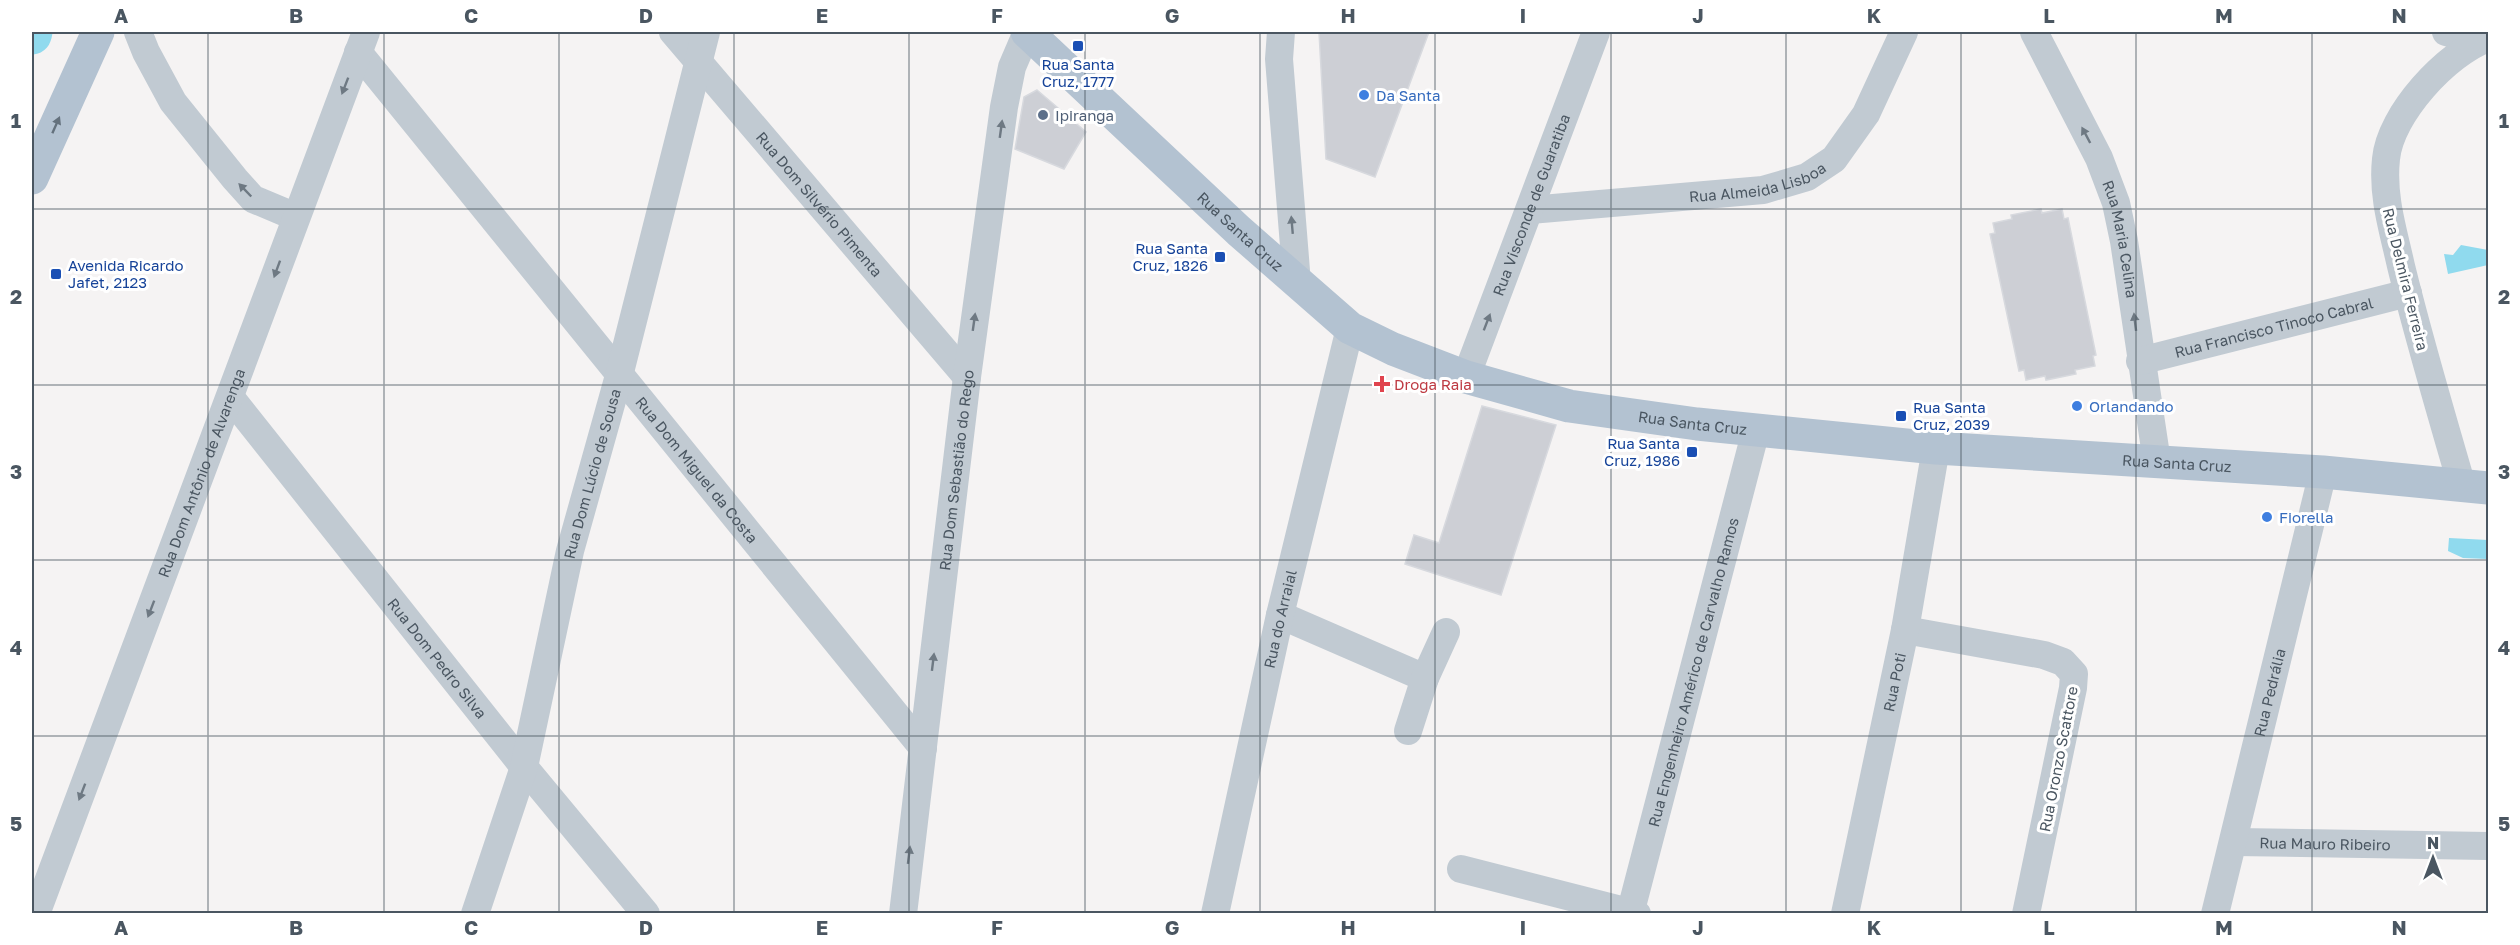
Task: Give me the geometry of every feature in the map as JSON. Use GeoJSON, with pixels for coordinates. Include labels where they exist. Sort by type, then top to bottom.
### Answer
{"type":"FeatureCollection","features":[{"type":"Feature","properties":{"kind":"main road"},"geometry":{"type":"LineString","coordinates":[[32,178],[98,32]]}},
{"type":"Feature","properties":{"kind":"main road","name":"Rua Santa Cruz"},"geometry":{"type":"LineString","coordinates":[[1027,32],[1297,283],[1350,328],[1393,350],[1466,376],[1569,406],[1634,417],[1936,448],[2323,472],[2475,487]]}},
{"type":"Feature","properties":{"kind":"street"},"geometry":{"type":"LineString","coordinates":[[138,32],[173,102],[235,179],[253,199],[296,217]]}},
{"type":"Feature","properties":{"kind":"street","name":"Rua Dom Silvério Pimenta"},"geometry":{"type":"LineString","coordinates":[[673,32],[967,377]]}},
{"type":"Feature","properties":{"kind":"street","name":"Rua Dom Lúcio de Sousa"},"geometry":{"type":"LineString","coordinates":[[475,914],[524,767],[570,551],[620,372],[706,32]]}},
{"type":"Feature","properties":{"kind":"street","name":"Rua Dom Sebastião do Rego"},"geometry":{"type":"LineString","coordinates":[[903,914],[967,377],[1007,86],[1027,32]]}},
{"type":"Feature","properties":{"kind":"street"},"geometry":{"type":"LineString","coordinates":[[1281,32],[1279,59],[1297,283]]}},
{"type":"Feature","properties":{"kind":"street","name":"Rua Visconde de Guaratiba"},"geometry":{"type":"LineString","coordinates":[[1466,376],[1596,32]]}},
{"type":"Feature","properties":{"kind":"street","name":"Rua Almeida Lisboa"},"geometry":{"type":"LineString","coordinates":[[1530,210],[1763,190],[1807,177],[1834,159],[1866,114],[1904,32]]}},
{"type":"Feature","properties":{"kind":"street","name":"Rua Maria Celina"},"geometry":{"type":"LineString","coordinates":[[2034,32],[2099,158],[2116,203],[2124,242],[2140,361],[2157,462]]}},
{"type":"Feature","properties":{"kind":"street"},"geometry":{"type":"LineString","coordinates":[[2446,32],[2484,40]]}},
{"type":"Feature","properties":{"kind":"street","name":"Rua Delmira Ferreira"},"geometry":{"type":"LineString","coordinates":[[2475,487],[2408,293],[2385,196],[2386,156],[2399,121],[2426,82],[2484,40]]}},
{"type":"Feature","properties":{"kind":"street","name":"Rua Dom Antônio de Alvarenga"},"geometry":{"type":"LineString","coordinates":[[36,914],[231,398],[362,42]]}},
{"type":"Feature","properties":{"kind":"street","name":"Rua Dom Miguel da Costa"},"geometry":{"type":"LineString","coordinates":[[362,42],[620,372],[922,748]]}},
{"type":"Feature","properties":{"kind":"street","name":"Rua Francisco Tinoco Cabral"},"geometry":{"type":"LineString","coordinates":[[2140,361],[2408,293]]}},
{"type":"Feature","properties":{"kind":"street","name":"Rua do Arraial"},"geometry":{"type":"LineString","coordinates":[[1215,914],[1280,615],[1350,328]]}},
{"type":"Feature","properties":{"kind":"street","name":"Rua Dom Pedro Silva"},"geometry":{"type":"LineString","coordinates":[[231,398],[524,767],[646,914]]}},
{"type":"Feature","properties":{"kind":"street","name":"Rua Engenheiro Américo de Carvalho Ramos"},"geometry":{"type":"LineString","coordinates":[[1633,913],[1702,630],[1756,430]]}},
{"type":"Feature","properties":{"kind":"street","name":"Rua Poti"},"geometry":{"type":"LineString","coordinates":[[1845,914],[1905,630],[1936,448]]}},
{"type":"Feature","properties":{"kind":"street","name":"Rua Pedrália"},"geometry":{"type":"LineString","coordinates":[[2216,914],[2323,472]]}},
{"type":"Feature","properties":{"kind":"street"},"geometry":{"type":"LineString","coordinates":[[1280,615],[1425,678]]}},
{"type":"Feature","properties":{"kind":"street","name":"Rua Oronzo Scattore"},"geometry":{"type":"LineString","coordinates":[[1905,630],[2044,655],[2063,662],[2074,674],[2026,914]]}},
{"type":"Feature","properties":{"kind":"street"},"geometry":{"type":"LineString","coordinates":[[1408,731],[1425,678],[1446,632]]}},
{"type":"Feature","properties":{"kind":"street","name":"Rua Mauro Ribeiro"},"geometry":{"type":"LineString","coordinates":[[2235,842],[2488,846]]}},
{"type":"Feature","properties":{"kind":"street"},"geometry":{"type":"LineString","coordinates":[[1461,869],[1633,913]]}},
{"type":"Feature","properties":{"kind":"water"},"geometry":{"type":"Polygon","coordinates":[[[2461,245],[2488,250],[2488,265],[2448,274],[2444,254],[2453,255],[2461,245]]]}},
{"type":"Feature","properties":{"kind":"water"},"geometry":{"type":"Polygon","coordinates":[[[2449,538],[2488,540],[2488,559],[2463,558],[2448,551],[2449,538]]]}},
{"type":"Feature","properties":{"kind":"building","name":"Da Santa"},"geometry":{"type":"Polygon","coordinates":[[[1319,32],[1429,32],[1375,177],[1326,159],[1319,32]]]}},
{"type":"Feature","properties":{"kind":"building","name":"Ipiranga"},"geometry":{"type":"Polygon","coordinates":[[[1037,90],[1086,132],[1064,169],[1015,149],[1024,97],[1037,90]]]}},
{"type":"Feature","properties":{"kind":"building"},"geometry":{"type":"Polygon","coordinates":[[[2041,209],[2042,213],[2062,209],[2064,219],[2068,218],[2096,355],[2093,356],[2095,366],[2075,370],[2076,374],[2046,380],[2045,376],[2026,380],[2024,370],[2019,371],[1990,234],[1995,233],[1993,223],[2012,219],[2011,215],[2041,209]]]}},
{"type":"Feature","properties":{"kind":"building"},"geometry":{"type":"Polygon","coordinates":[[[1482,406],[1556,425],[1501,595],[1405,564],[1414,535],[1439,543],[1482,406]]]}},
{"type":"Feature","properties":{"kind":"place","name":"Rua Santa Cruz, 1777"},"geometry":{"type":"Point","coordinates":[1078,46]}},
{"type":"Feature","properties":{"kind":"place","name":"Da Santa"},"geometry":{"type":"Point","coordinates":[1364,95]}},
{"type":"Feature","properties":{"kind":"place","name":"Ipiranga"},"geometry":{"type":"Point","coordinates":[1043,115]}},
{"type":"Feature","properties":{"kind":"place","name":"Rua Santa Cruz, 1826"},"geometry":{"type":"Point","coordinates":[1220,257]}},
{"type":"Feature","properties":{"kind":"place","name":"Avenida Ricardo Jafet, 2123"},"geometry":{"type":"Point","coordinates":[56,274]}},
{"type":"Feature","properties":{"kind":"place","name":"Droga Raia"},"geometry":{"type":"Point","coordinates":[1382,384]}},
{"type":"Feature","properties":{"kind":"place","name":"Orlandando"},"geometry":{"type":"Point","coordinates":[2077,406]}},
{"type":"Feature","properties":{"kind":"place","name":"Rua Santa Cruz, 2039"},"geometry":{"type":"Point","coordinates":[1901,416]}},
{"type":"Feature","properties":{"kind":"place","name":"Rua Santa Cruz, 1986"},"geometry":{"type":"Point","coordinates":[1692,452]}},
{"type":"Feature","properties":{"kind":"place","name":"Fiorella"},"geometry":{"type":"Point","coordinates":[2267,517]}}]}
